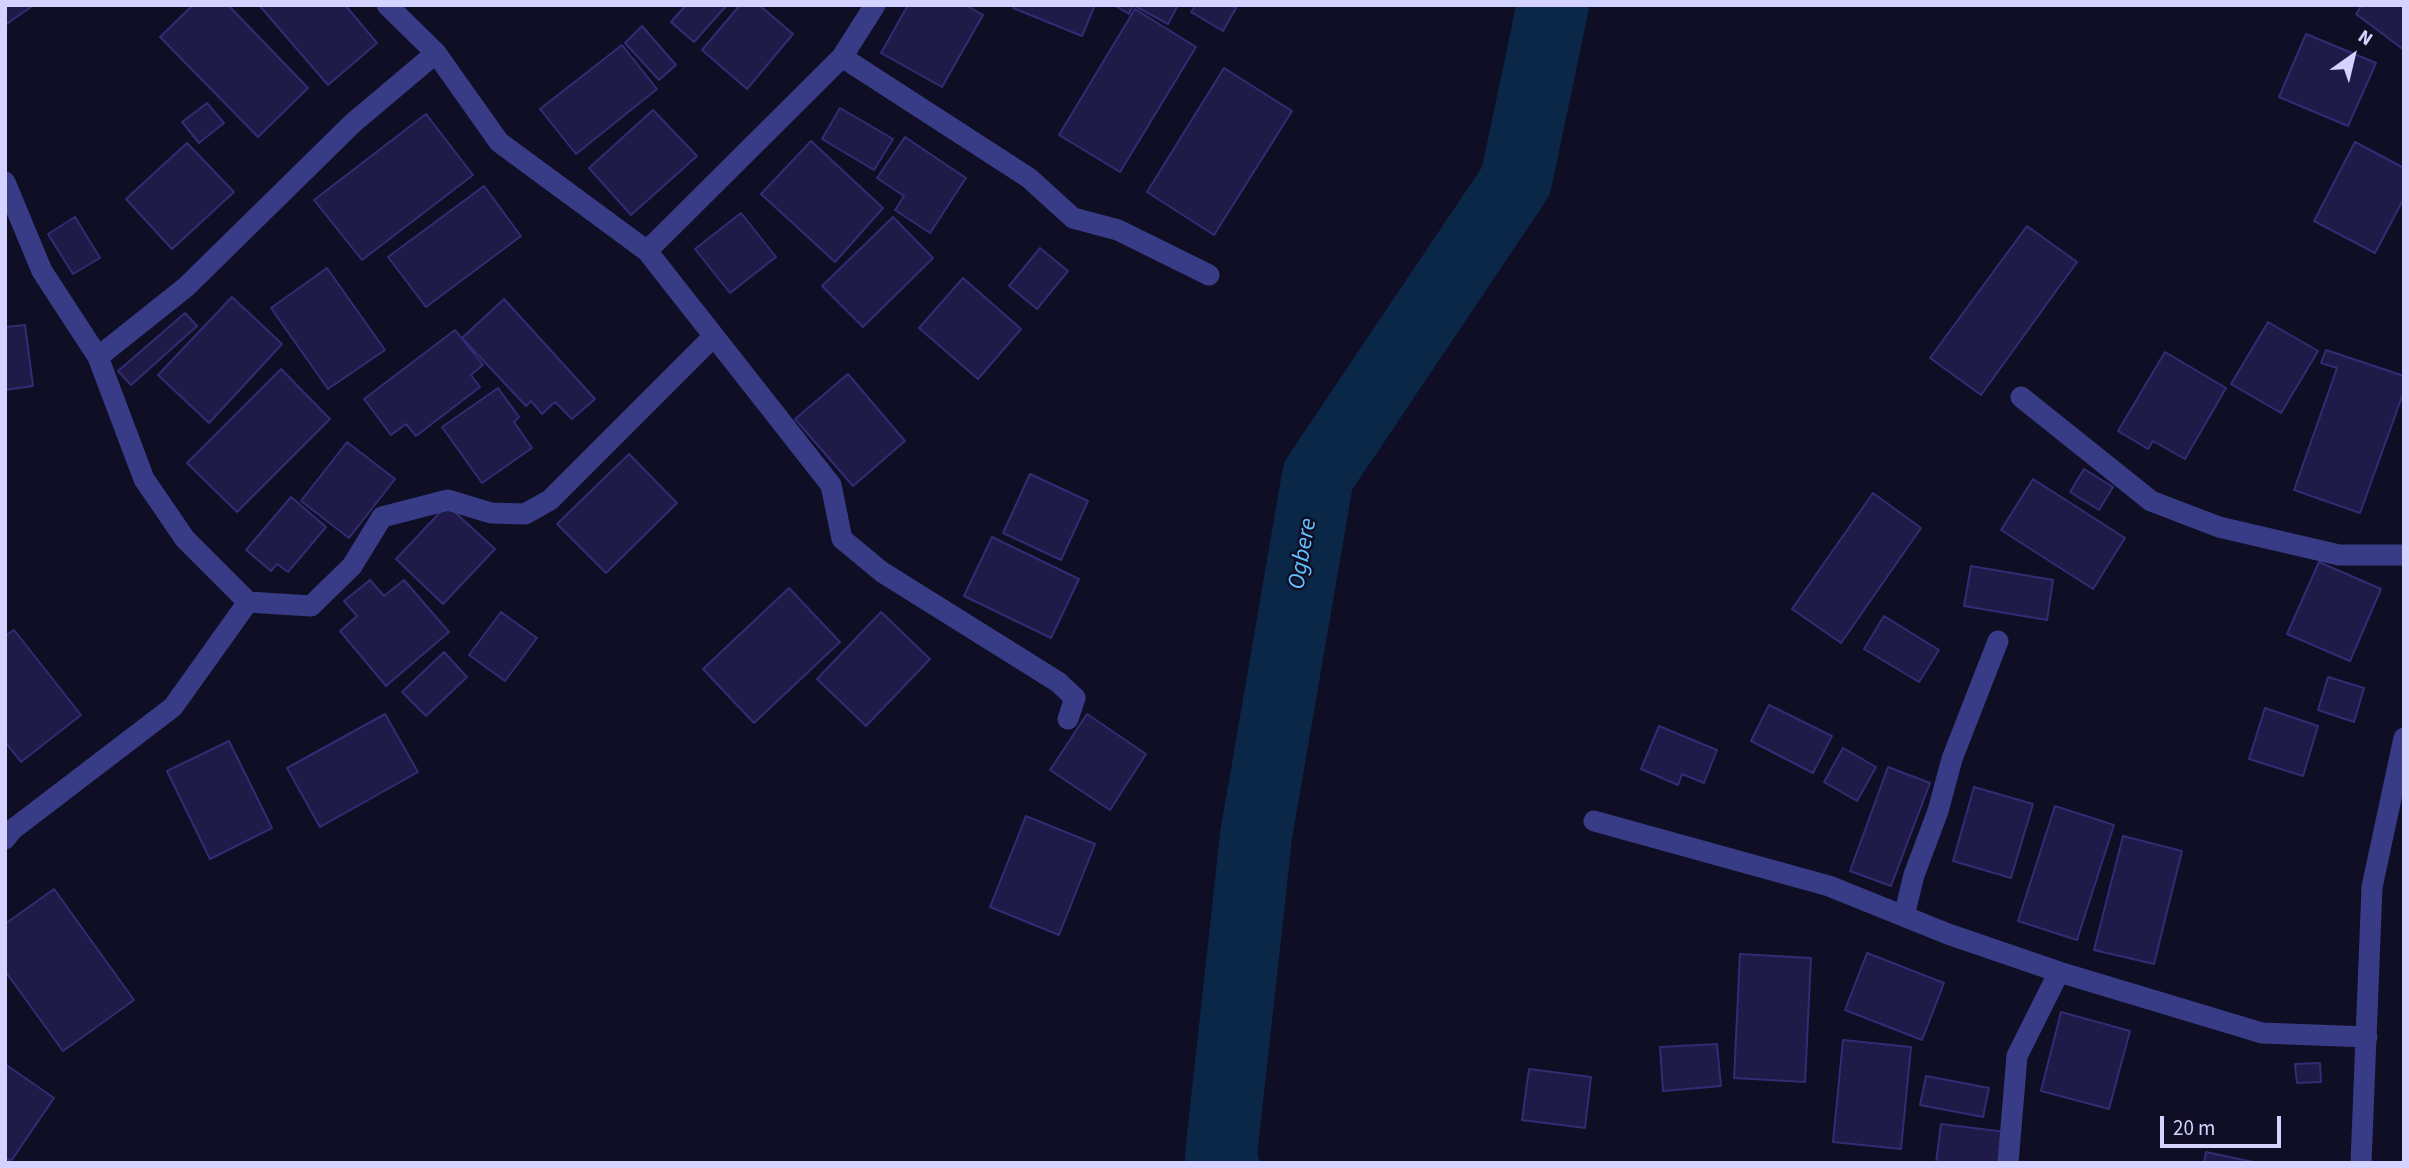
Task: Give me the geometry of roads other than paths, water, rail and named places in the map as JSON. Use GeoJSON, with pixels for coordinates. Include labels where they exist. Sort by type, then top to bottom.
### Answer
{"type":"FeatureCollection","features":[{"type":"Feature","properties":{"kind":"street"},"geometry":{"type":"LineString","coordinates":[[387,5],[436,53],[499,142],[647,251],[712,338],[831,485],[842,539],[882,572],[1058,682],[1075,698],[1068,719]]}},
{"type":"Feature","properties":{"kind":"street"},"geometry":{"type":"LineString","coordinates":[[647,251],[842,57],[875,5]]}},
{"type":"Feature","properties":{"kind":"street"},"geometry":{"type":"LineString","coordinates":[[98,357],[186,287],[353,123],[436,53]]}},
{"type":"Feature","properties":{"kind":"street"},"geometry":{"type":"LineString","coordinates":[[842,57],[1029,178],[1073,218],[1118,230],[1209,275]]}},
{"type":"Feature","properties":{"kind":"street"},"geometry":{"type":"LineString","coordinates":[[5,182],[42,271],[98,357],[144,480],[185,539],[248,602],[311,606],[352,566],[382,517],[448,500],[491,513],[525,514],[550,500],[712,338]]}},
{"type":"Feature","properties":{"kind":"street"},"geometry":{"type":"LineString","coordinates":[[2021,397],[2151,500],[2219,527],[2339,555],[2404,555]]}},
{"type":"Feature","properties":{"kind":"street"},"geometry":{"type":"LineString","coordinates":[[5,839],[12,830],[173,707],[248,602]]}},
{"type":"Feature","properties":{"kind":"street"},"geometry":{"type":"LineString","coordinates":[[1904,916],[1914,875],[1938,811],[1952,759],[1998,641]]}},
{"type":"Feature","properties":{"kind":"street"},"geometry":{"type":"LineString","coordinates":[[2361,1163],[2372,887],[2404,738]]}},
{"type":"Feature","properties":{"kind":"street"},"geometry":{"type":"LineString","coordinates":[[1594,821],[1829,886],[2059,972],[2262,1033],[2367,1037]]}},
{"type":"Feature","properties":{"kind":"street"},"geometry":{"type":"LineString","coordinates":[[2008,1163],[2017,1056],[2059,972]]}},
{"type":"Feature","properties":{"kind":"waterway","name":"Ogbere"},"geometry":{"type":"LineString","coordinates":[[1223,1163],[1221,1155],[1256,836],[1318,476],[1516,181],[1553,5]]}}]}
